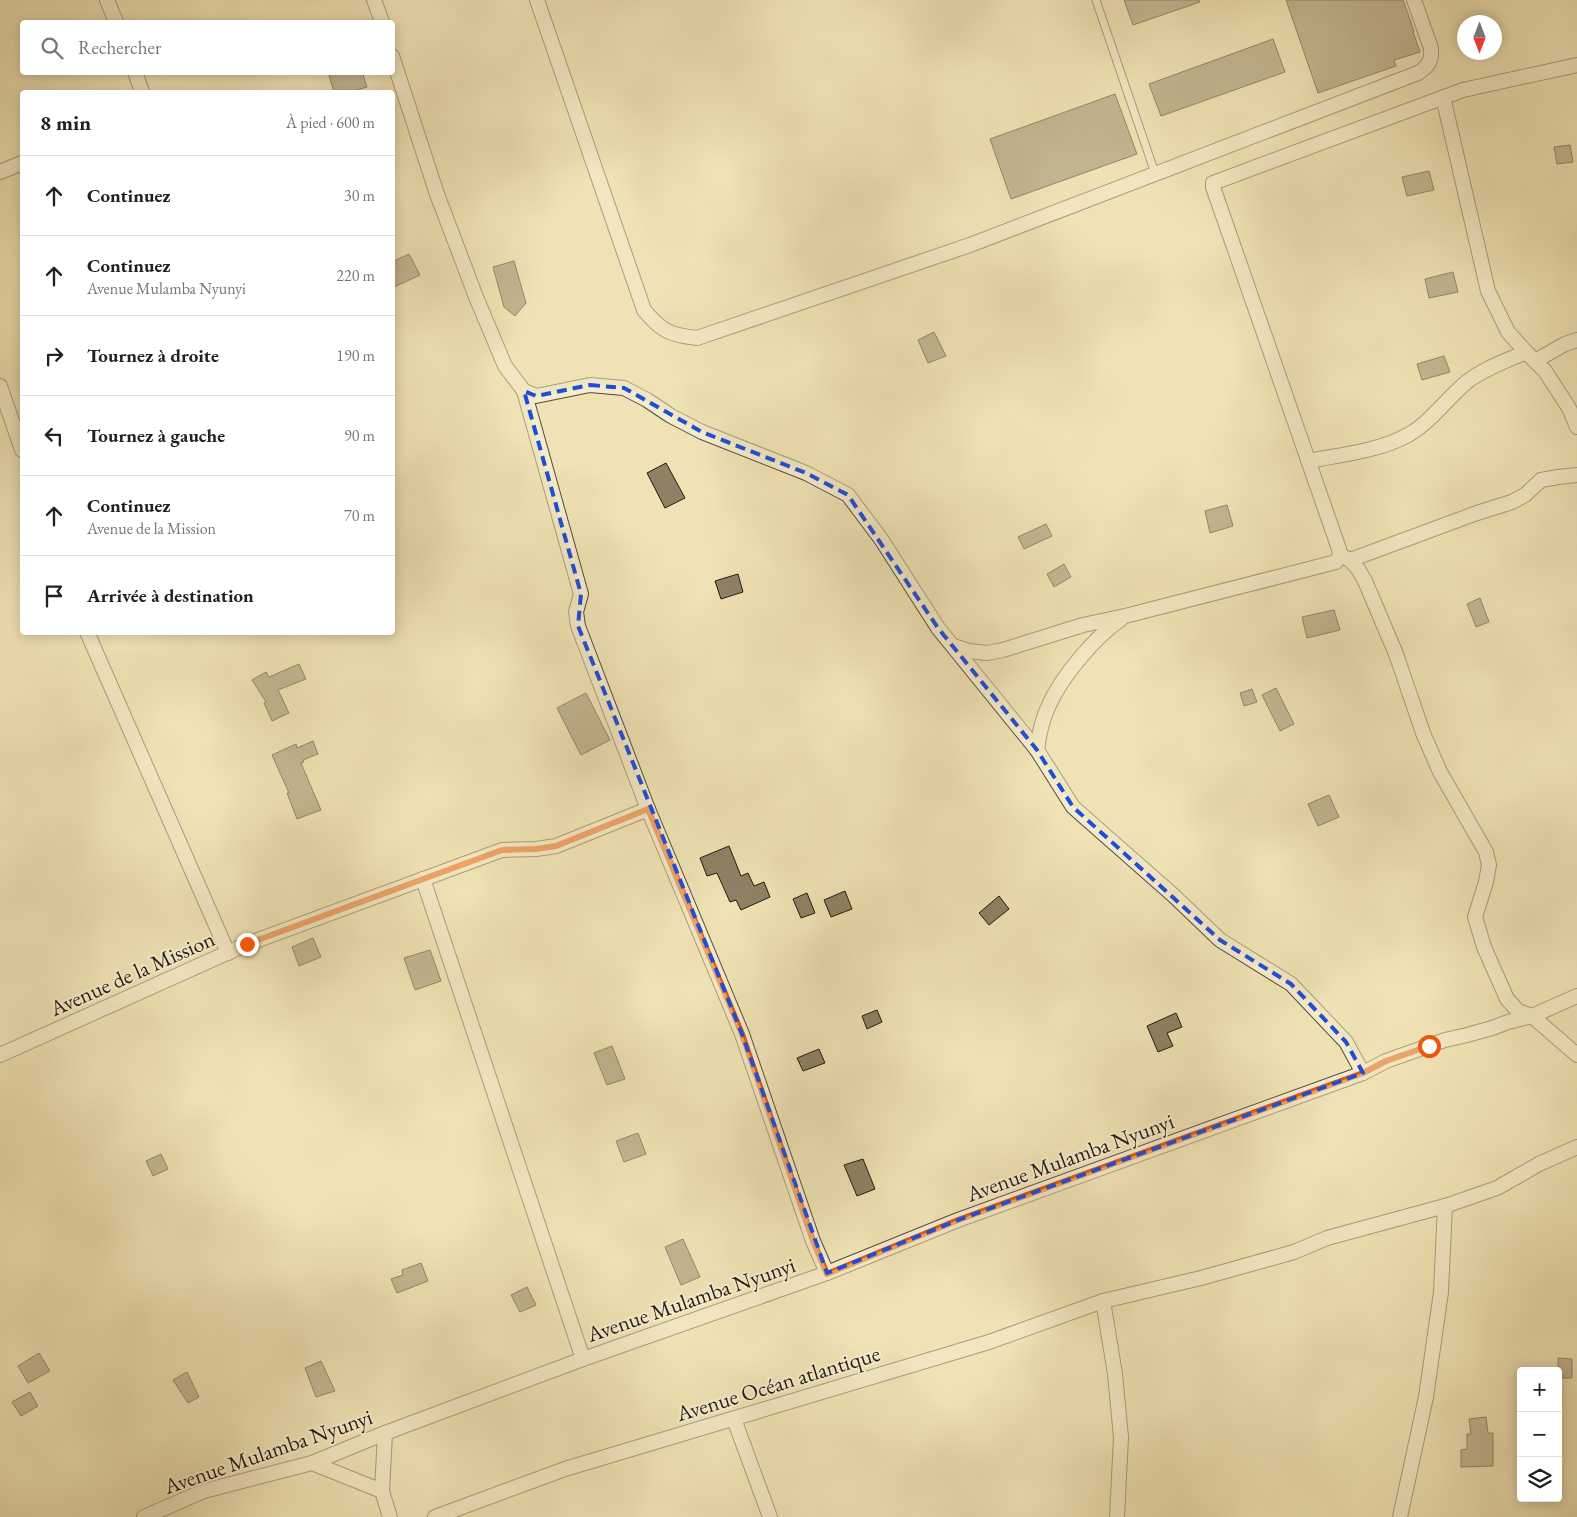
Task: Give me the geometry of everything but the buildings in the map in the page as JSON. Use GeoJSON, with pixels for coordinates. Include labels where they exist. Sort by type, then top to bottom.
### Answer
{"type":"FeatureCollection","features":[{"type":"Feature","properties":{"kind":"street"},"geometry":{"type":"LineString","coordinates":[[107,0],[115,20]]}},
{"type":"Feature","properties":{"kind":"street"},"geometry":{"type":"LineString","coordinates":[[374,0],[381,20]]}},
{"type":"Feature","properties":{"kind":"street"},"geometry":{"type":"LineString","coordinates":[[537,0],[644,310],[656,325],[681,336],[697,338],[960,248],[1418,73],[1426,68],[1432,56],[1414,0]]}},
{"type":"Feature","properties":{"kind":"street"},"geometry":{"type":"LineString","coordinates":[[395,65],[437,194],[476,297],[505,366],[524,392],[581,594],[576,612],[578,626],[648,809],[742,1034],[813,1241],[827,1274]]}},
{"type":"Feature","properties":{"kind":"street"},"geometry":{"type":"LineString","coordinates":[[1577,65],[1463,90],[1213,182],[1212,185],[1339,549],[1345,558],[1358,569],[1365,581],[1396,654],[1423,733],[1440,772],[1486,852],[1489,865],[1486,882],[1475,917],[1484,947],[1507,999],[1518,1011],[1532,1016],[1577,1056]]}},
{"type":"Feature","properties":{"kind":"street"},"geometry":{"type":"LineString","coordinates":[[136,75],[141,90]]}},
{"type":"Feature","properties":{"kind":"street"},"geometry":{"type":"LineString","coordinates":[[1443,97],[1488,291],[1508,332],[1546,371],[1569,408],[1577,427]]}},
{"type":"Feature","properties":{"kind":"street"},"geometry":{"type":"LineString","coordinates":[[0,172],[20,165]]}},
{"type":"Feature","properties":{"kind":"street"},"geometry":{"type":"LineString","coordinates":[[1308,461],[1357,452],[1389,443],[1409,434],[1431,417],[1469,380],[1494,366],[1531,357],[1577,340]]}},
{"type":"Feature","properties":{"kind":"street"},"geometry":{"type":"LineString","coordinates":[[524,392],[536,396],[590,385],[624,388],[702,432],[806,473],[848,495],[881,539],[938,628],[1037,750],[1073,807],[1173,895],[1220,940],[1291,984],[1346,1042],[1363,1073]]}},
{"type":"Feature","properties":{"kind":"street"},"geometry":{"type":"LineString","coordinates":[[0,386],[20,444]]}},
{"type":"Feature","properties":{"kind":"street"},"geometry":{"type":"LineString","coordinates":[[953,646],[987,653],[1003,650],[1082,625],[1126,616],[1336,562],[1512,502],[1525,495],[1541,480],[1577,475]]}},
{"type":"Feature","properties":{"kind":"street"},"geometry":{"type":"LineString","coordinates":[[1037,750],[1040,729],[1049,704],[1069,672],[1109,628],[1126,616]]}},
{"type":"Feature","properties":{"kind":"street"},"geometry":{"type":"LineString","coordinates":[[88,635],[228,953]]}},
{"type":"Feature","properties":{"kind":"street","name":"Avenue de la Mission"},"geometry":{"type":"LineString","coordinates":[[1,1049],[247,944],[502,850],[536,849],[556,846],[648,809]]}},
{"type":"Feature","properties":{"kind":"street"},"geometry":{"type":"LineString","coordinates":[[424,879],[583,1359]]}},
{"type":"Feature","properties":{"kind":"street","name":"Avenue Mulamba Nyunyi"},"geometry":{"type":"LineString","coordinates":[[144,1517],[204,1491],[312,1463],[385,1433],[583,1359],[827,1274],[958,1220],[1363,1073],[1386,1061],[1445,1040],[1532,1016],[1577,996]]}},
{"type":"Feature","properties":{"kind":"street"},"geometry":{"type":"LineString","coordinates":[[1400,1517],[1427,1387],[1441,1292],[1445,1206],[1497,1188],[1539,1164],[1577,1147]]}},
{"type":"Feature","properties":{"kind":"street","name":"Avenue Océan atlantique"},"geometry":{"type":"LineString","coordinates":[[435,1517],[565,1469],[990,1342],[1103,1301],[1246,1266],[1294,1252],[1327,1238],[1445,1206]]}},
{"type":"Feature","properties":{"kind":"street"},"geometry":{"type":"LineString","coordinates":[[1103,1301],[1115,1374],[1121,1437],[1117,1517]]}},
{"type":"Feature","properties":{"kind":"street"},"geometry":{"type":"LineString","coordinates":[[734,1419],[770,1517]]}},
{"type":"Feature","properties":{"kind":"street"},"geometry":{"type":"LineString","coordinates":[[385,1433],[382,1491],[390,1517]]}},
{"type":"Feature","properties":{"kind":"street"},"geometry":{"type":"LineString","coordinates":[[312,1463],[382,1491]]}},
{"type":"Feature","properties":{"kind":"lane"},"geometry":{"type":"LineString","coordinates":[[1096,0],[1155,174]]}},
{"type":"Feature","properties":{"kind":"highlighted area"},"geometry":{"type":"Polygon","coordinates":[[[590,385],[624,388],[702,432],[806,473],[848,495],[938,628],[1037,750],[1073,807],[1220,940],[1291,984],[1346,1042],[1363,1073],[958,1220],[827,1273],[742,1034],[578,626],[581,594],[524,391],[536,396],[590,385]]]}},
{"type":"Feature","properties":{"kind":"route"},"geometry":{"type":"LineString","coordinates":[[247,944],[502,850],[536,849],[556,846],[648,809],[742,1034],[813,1241],[827,1274],[958,1220],[1363,1073],[1386,1061],[1429,1046]]}}]}
